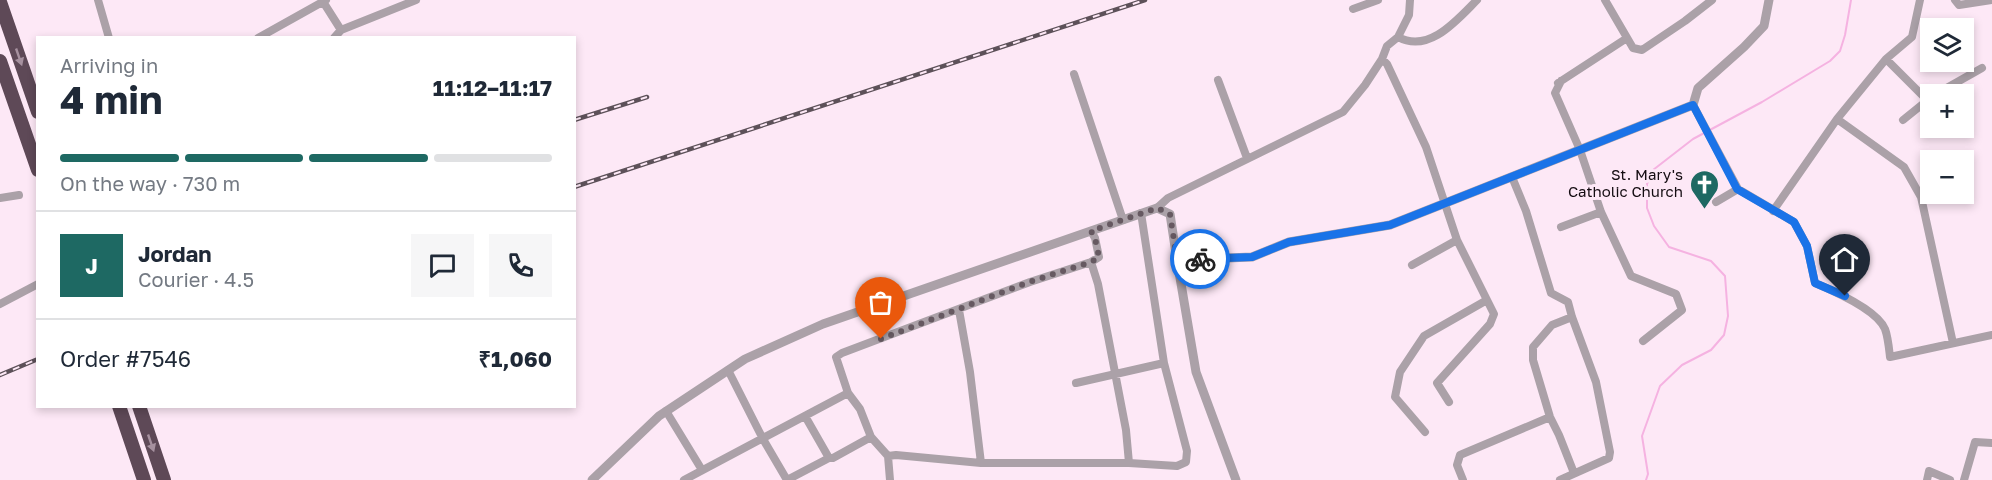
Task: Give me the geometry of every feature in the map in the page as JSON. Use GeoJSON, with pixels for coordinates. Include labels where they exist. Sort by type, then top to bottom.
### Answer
{"type":"FeatureCollection","features":[{"type":"Feature","properties":{"kind":"highway"},"geometry":{"type":"LineString","coordinates":[[0,2],[36,106]]}},
{"type":"Feature","properties":{"kind":"highway"},"geometry":{"type":"LineString","coordinates":[[0,61],[36,165]]}},
{"type":"Feature","properties":{"kind":"highway"},"geometry":{"type":"LineString","coordinates":[[120,408],[144,480]]}},
{"type":"Feature","properties":{"kind":"highway"},"geometry":{"type":"LineString","coordinates":[[140,408],[164,480]]}},
{"type":"Feature","properties":{"kind":"street"},"geometry":{"type":"LineString","coordinates":[[98,0],[108,36]]}},
{"type":"Feature","properties":{"kind":"street"},"geometry":{"type":"LineString","coordinates":[[336,36],[341,30],[416,0]]}},
{"type":"Feature","properties":{"kind":"street"},"geometry":{"type":"LineString","coordinates":[[1353,9],[1378,0]]}},
{"type":"Feature","properties":{"kind":"street"},"geometry":{"type":"LineString","coordinates":[[592,480],[666,411],[745,359],[823,324],[1157,208],[1168,198],[1343,112],[1365,85],[1382,59],[1387,46],[1398,37],[1409,15],[1410,0]]}},
{"type":"Feature","properties":{"kind":"street"},"geometry":{"type":"LineString","coordinates":[[1398,37],[1403,40],[1425,41],[1437,36],[1477,0]]}},
{"type":"Feature","properties":{"kind":"street"},"geometry":{"type":"LineString","coordinates":[[1605,0],[1633,48],[1642,50],[1712,0]]}},
{"type":"Feature","properties":{"kind":"street"},"geometry":{"type":"LineString","coordinates":[[1769,0],[1764,26],[1698,88],[1693,105],[1737,189],[1794,222],[1807,246],[1815,283],[1845,296],[1870,313],[1885,327],[1890,357],[1992,334]]}},
{"type":"Feature","properties":{"kind":"street"},"geometry":{"type":"LineString","coordinates":[[1773,211],[1837,119],[1886,59],[1912,37],[1920,0]]}},
{"type":"Feature","properties":{"kind":"street"},"geometry":{"type":"LineString","coordinates":[[1955,0],[1959,5],[1992,0]]}},
{"type":"Feature","properties":{"kind":"street"},"geometry":{"type":"LineString","coordinates":[[262,36],[324,1],[341,30]]}},
{"type":"Feature","properties":{"kind":"street"},"geometry":{"type":"LineString","coordinates":[[1627,38],[1558,83],[1555,93],[1580,150],[1600,212],[1631,276],[1676,294],[1682,310],[1642,341]]}},
{"type":"Feature","properties":{"kind":"street"},"geometry":{"type":"LineString","coordinates":[[1382,59],[1387,64],[1426,147],[1457,240],[1494,314],[1490,324],[1437,383],[1449,402]]}},
{"type":"Feature","properties":{"kind":"street"},"geometry":{"type":"LineString","coordinates":[[1886,59],[1920,91]]}},
{"type":"Feature","properties":{"kind":"street"},"geometry":{"type":"LineString","coordinates":[[1954,84],[1982,68]]}},
{"type":"Feature","properties":{"kind":"street"},"geometry":{"type":"LineString","coordinates":[[1074,74],[1123,220]]}},
{"type":"Feature","properties":{"kind":"street"},"geometry":{"type":"LineString","coordinates":[[1218,81],[1247,158]]}},
{"type":"Feature","properties":{"kind":"street"},"geometry":{"type":"LineString","coordinates":[[1177,260],[1252,257],[1289,242],[1390,225],[1693,105]]}},
{"type":"Feature","properties":{"kind":"street"},"geometry":{"type":"LineString","coordinates":[[1903,120],[1920,106]]}},
{"type":"Feature","properties":{"kind":"street"},"geometry":{"type":"LineString","coordinates":[[1837,119],[1887,152],[1904,167],[1921,197],[1953,343]]}},
{"type":"Feature","properties":{"kind":"street"},"geometry":{"type":"LineString","coordinates":[[1512,177],[1526,211],[1551,293],[1568,302],[1596,381],[1610,452],[1609,458],[1560,480]]}},
{"type":"Feature","properties":{"kind":"street"},"geometry":{"type":"LineString","coordinates":[[1716,202],[1737,189]]}},
{"type":"Feature","properties":{"kind":"street"},"geometry":{"type":"LineString","coordinates":[[0,198],[19,195]]}},
{"type":"Feature","properties":{"kind":"street"},"geometry":{"type":"LineString","coordinates":[[1157,208],[1170,214],[1196,372],[1236,480]]}},
{"type":"Feature","properties":{"kind":"street"},"geometry":{"type":"LineString","coordinates":[[1561,228],[1600,212]]}},
{"type":"Feature","properties":{"kind":"street"},"geometry":{"type":"LineString","coordinates":[[1091,231],[1099,257],[1091,262],[1029,282],[836,357],[849,393],[860,409],[871,437],[883,453],[888,456],[896,454],[981,463],[1176,465],[1186,462],[1187,451],[1164,363],[1141,213]]}},
{"type":"Feature","properties":{"kind":"street"},"geometry":{"type":"LineString","coordinates":[[1412,265],[1457,240]]}},
{"type":"Feature","properties":{"kind":"street"},"geometry":{"type":"LineString","coordinates":[[1091,262],[1126,430],[1129,463]]}},
{"type":"Feature","properties":{"kind":"street"},"geometry":{"type":"LineString","coordinates":[[0,304],[36,285]]}},
{"type":"Feature","properties":{"kind":"street"},"geometry":{"type":"LineString","coordinates":[[1425,432],[1395,397],[1400,372],[1424,336],[1487,300]]}},
{"type":"Feature","properties":{"kind":"street"},"geometry":{"type":"LineString","coordinates":[[959,310],[970,372],[981,463]]}},
{"type":"Feature","properties":{"kind":"street"},"geometry":{"type":"LineString","coordinates":[[1572,317],[1552,325],[1533,347],[1533,360],[1550,417],[1574,473]]}},
{"type":"Feature","properties":{"kind":"street"},"geometry":{"type":"LineString","coordinates":[[1076,383],[1164,363]]}},
{"type":"Feature","properties":{"kind":"street"},"geometry":{"type":"LineString","coordinates":[[728,370],[787,480],[871,437]]}},
{"type":"Feature","properties":{"kind":"street"},"geometry":{"type":"LineString","coordinates":[[684,480],[849,393]]}},
{"type":"Feature","properties":{"kind":"street"},"geometry":{"type":"LineString","coordinates":[[666,411],[702,470]]}},
{"type":"Feature","properties":{"kind":"street"},"geometry":{"type":"LineString","coordinates":[[805,416],[829,458]]}},
{"type":"Feature","properties":{"kind":"street"},"geometry":{"type":"LineString","coordinates":[[1463,480],[1457,465],[1460,455],[1550,417]]}},
{"type":"Feature","properties":{"kind":"street"},"geometry":{"type":"LineString","coordinates":[[1964,480],[1975,442],[1992,443]]}},
{"type":"Feature","properties":{"kind":"street"},"geometry":{"type":"LineString","coordinates":[[888,456],[890,480]]}},
{"type":"Feature","properties":{"kind":"street"},"geometry":{"type":"LineString","coordinates":[[1927,480],[1929,471],[1950,480]]}},
{"type":"Feature","properties":{"kind":"waterway"},"geometry":{"type":"LineString","coordinates":[[1646,480],[1648,474],[1642,436],[1660,386],[1682,365],[1711,350],[1724,335],[1728,316],[1725,276],[1711,261],[1669,247],[1654,226],[1647,208],[1647,184],[1653,170],[1693,139],[1762,102],[1830,61],[1840,51],[1851,0]]}},
{"type":"Feature","properties":{"kind":"railway"},"geometry":{"type":"LineString","coordinates":[[576,186],[1145,0]]}},
{"type":"Feature","properties":{"kind":"railway"},"geometry":{"type":"LineString","coordinates":[[576,119],[647,97]]}},
{"type":"Feature","properties":{"kind":"railway"},"geometry":{"type":"LineString","coordinates":[[0,375],[36,360]]}},
{"type":"Feature","properties":{"kind":"way so far"},"geometry":{"type":"LineString","coordinates":[[881,339],[1029,282],[1091,262],[1099,257],[1091,231],[1157,208],[1170,214],[1177,260],[1200,259]]}},
{"type":"Feature","properties":{"kind":"place","name":"St. Mary's Catholic Church"},"geometry":{"type":"Point","coordinates":[1704,210]}},
{"type":"Feature","properties":{"kind":"route"},"geometry":{"type":"LineString","coordinates":[[1200,259],[1252,257],[1289,242],[1390,225],[1693,105],[1737,189],[1794,222],[1807,246],[1815,283],[1845,296]]}}]}
